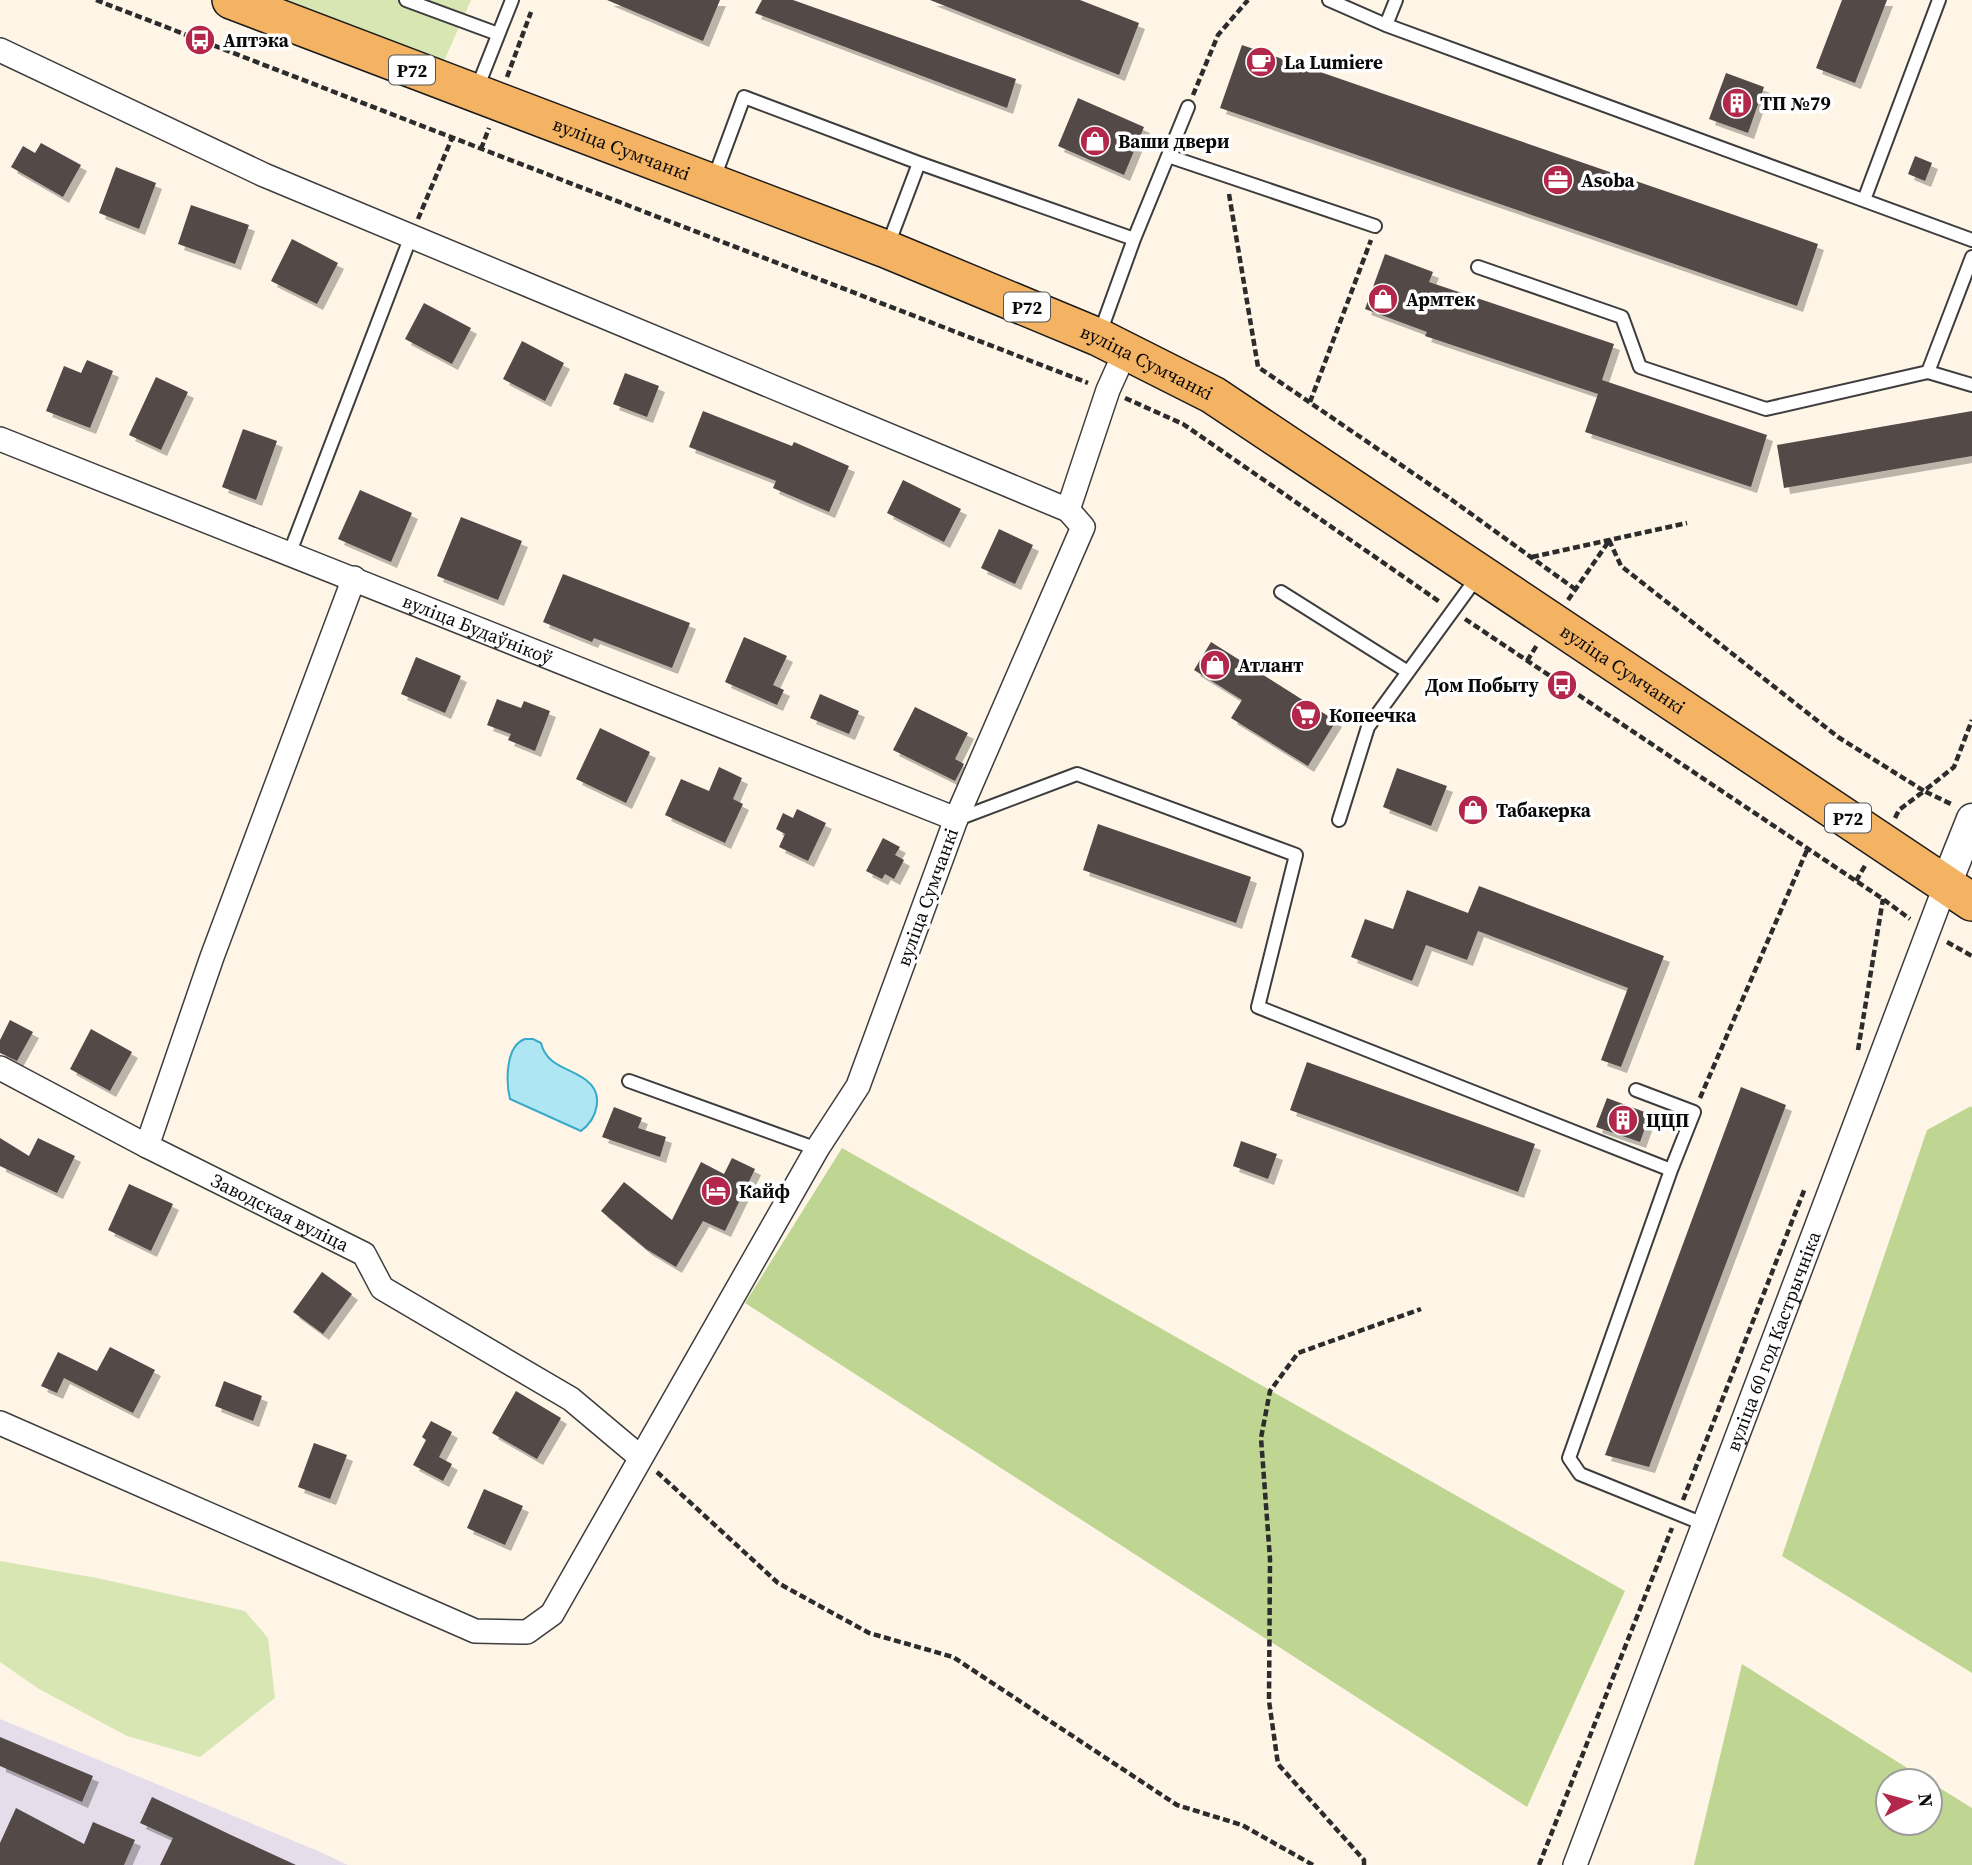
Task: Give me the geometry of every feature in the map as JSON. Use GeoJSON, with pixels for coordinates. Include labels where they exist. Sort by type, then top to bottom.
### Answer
{"type":"FeatureCollection","features":[{"type":"Feature","properties":{"kind":"main road","name":"вуліца Сумчанкі"},"geometry":{"type":"LineString","coordinates":[[231,0],[887,249],[1112,344],[1213,395],[1959,893]]}},
{"type":"Feature","properties":{"kind":"street"},"geometry":{"type":"LineString","coordinates":[[0,50],[264,175],[1068,510],[1108,390],[1112,344]]}},
{"type":"Feature","properties":{"kind":"street","name":"вуліца Будаўнікоў"},"geometry":{"type":"LineString","coordinates":[[1,440],[290,552],[956,819]]}},
{"type":"Feature","properties":{"kind":"street","name":"вуліца Сумчанкі"},"geometry":{"type":"LineString","coordinates":[[0,1423],[475,1631],[527,1632],[552,1614],[817,1149],[858,1086],[956,819],[1083,527],[1068,510]]}},
{"type":"Feature","properties":{"kind":"street"},"geometry":{"type":"LineString","coordinates":[[147,1146],[212,957],[354,578]]}},
{"type":"Feature","properties":{"kind":"street","name":"вуліца 60 год Кастрычніка"},"geometry":{"type":"LineString","coordinates":[[1575,1865],[1706,1525],[1927,932],[1959,893],[1972,819]]}},
{"type":"Feature","properties":{"kind":"street","name":"Заводская вуліца"},"geometry":{"type":"LineString","coordinates":[[0,1068],[147,1146],[364,1254],[382,1288],[571,1399],[640,1457]]}},
{"type":"Feature","properties":{"kind":"lane"},"geometry":{"type":"LineString","coordinates":[[406,0],[498,34]]}},
{"type":"Feature","properties":{"kind":"lane"},"geometry":{"type":"LineString","coordinates":[[475,93],[512,0]]}},
{"type":"Feature","properties":{"kind":"lane"},"geometry":{"type":"LineString","coordinates":[[1329,0],[1386,25],[1972,240]]}},
{"type":"Feature","properties":{"kind":"lane"},"geometry":{"type":"LineString","coordinates":[[1386,25],[1396,0]]}},
{"type":"Feature","properties":{"kind":"lane"},"geometry":{"type":"LineString","coordinates":[[1864,201],[1939,0]]}},
{"type":"Feature","properties":{"kind":"lane"},"geometry":{"type":"LineString","coordinates":[[713,181],[744,97],[919,163],[1134,239]]}},
{"type":"Feature","properties":{"kind":"lane"},"geometry":{"type":"LineString","coordinates":[[1112,344],[1134,239],[1188,107]]}},
{"type":"Feature","properties":{"kind":"lane"},"geometry":{"type":"LineString","coordinates":[[1168,156],[1375,226]]}},
{"type":"Feature","properties":{"kind":"lane"},"geometry":{"type":"LineString","coordinates":[[887,249],[919,163]]}},
{"type":"Feature","properties":{"kind":"lane"},"geometry":{"type":"LineString","coordinates":[[290,552],[411,236]]}},
{"type":"Feature","properties":{"kind":"lane"},"geometry":{"type":"LineString","coordinates":[[1928,372],[1972,257]]}},
{"type":"Feature","properties":{"kind":"lane"},"geometry":{"type":"LineString","coordinates":[[1478,267],[1622,317],[1640,368],[1766,409],[1928,372],[1972,385]]}},
{"type":"Feature","properties":{"kind":"lane"},"geometry":{"type":"LineString","coordinates":[[1339,820],[1368,727],[1481,573]]}},
{"type":"Feature","properties":{"kind":"lane"},"geometry":{"type":"LineString","coordinates":[[1281,592],[1408,672]]}},
{"type":"Feature","properties":{"kind":"lane"},"geometry":{"type":"LineString","coordinates":[[956,819],[1077,774],[1296,855],[1258,1007],[1671,1170]]}},
{"type":"Feature","properties":{"kind":"lane"},"geometry":{"type":"LineString","coordinates":[[629,1081],[817,1149]]}},
{"type":"Feature","properties":{"kind":"lane"},"geometry":{"type":"LineString","coordinates":[[1636,1090],[1694,1112],[1569,1458],[1580,1474],[1706,1525]]}},
{"type":"Feature","properties":{"kind":"path"},"geometry":{"type":"LineString","coordinates":[[97,0],[1108,390],[1184,424],[1452,611],[1884,899],[1927,932],[1972,956]]}},
{"type":"Feature","properties":{"kind":"path"},"geometry":{"type":"LineString","coordinates":[[1188,107],[1218,35],[1248,0]]}},
{"type":"Feature","properties":{"kind":"path"},"geometry":{"type":"LineString","coordinates":[[411,236],[452,138]]}},
{"type":"Feature","properties":{"kind":"path"},"geometry":{"type":"LineString","coordinates":[[1226,175],[1258,367],[1575,589],[1609,540]]}},
{"type":"Feature","properties":{"kind":"path"},"geometry":{"type":"LineString","coordinates":[[1310,402],[1361,270],[1375,226]]}},
{"type":"Feature","properties":{"kind":"path"},"geometry":{"type":"LineString","coordinates":[[1531,557],[1687,523]]}},
{"type":"Feature","properties":{"kind":"path"},"geometry":{"type":"LineString","coordinates":[[1609,540],[1621,566],[1838,737],[1924,791],[1954,766],[1972,720]]}},
{"type":"Feature","properties":{"kind":"path"},"geometry":{"type":"LineString","coordinates":[[1694,1112],[1807,850]]}},
{"type":"Feature","properties":{"kind":"path"},"geometry":{"type":"LineString","coordinates":[[1857,1054],[1884,899]]}},
{"type":"Feature","properties":{"kind":"path"},"geometry":{"type":"LineString","coordinates":[[1539,1865],[1807,1182]]}},
{"type":"Feature","properties":{"kind":"path"},"geometry":{"type":"LineString","coordinates":[[1364,1865],[1364,1860],[1278,1764],[1269,1701],[1270,1559],[1261,1438],[1270,1391],[1298,1353],[1420,1309]]}},
{"type":"Feature","properties":{"kind":"path"},"geometry":{"type":"LineString","coordinates":[[640,1457],[778,1583],[869,1633],[953,1657],[1178,1805],[1242,1825],[1313,1865]]}},
{"type":"Feature","properties":{"kind":"shaded area"},"geometry":{"type":"Polygon","coordinates":[[[0,1719],[318,1851],[348,1865],[0,1865],[0,1719]]]}},
{"type":"Feature","properties":{"kind":"green space"},"geometry":{"type":"Polygon","coordinates":[[[285,0],[471,0],[444,61],[285,0]]]}},
{"type":"Feature","properties":{"kind":"green space"},"geometry":{"type":"Polygon","coordinates":[[[1971,1106],[1972,1673],[1782,1556],[1927,1130],[1971,1106]]]}},
{"type":"Feature","properties":{"kind":"green space"},"geometry":{"type":"Polygon","coordinates":[[[842,1148],[1625,1591],[1527,1807],[745,1303],[842,1148]]]}},
{"type":"Feature","properties":{"kind":"green space"},"geometry":{"type":"Polygon","coordinates":[[[0,1561],[97,1578],[245,1611],[268,1638],[275,1698],[200,1757],[127,1736],[39,1689],[0,1662],[0,1561]]]}},
{"type":"Feature","properties":{"kind":"green space"},"geometry":{"type":"Polygon","coordinates":[[[1742,1664],[1906,1767],[1874,1767],[1874,1837],[1944,1837],[1944,1791],[1972,1808],[1972,1865],[1694,1865],[1742,1664]]]}},
{"type":"Feature","properties":{"kind":"water"},"geometry":{"type":"Polygon","coordinates":[[[525,1039],[541,1043],[553,1062],[592,1086],[597,1106],[591,1120],[581,1131],[510,1099],[510,1057],[518,1043],[525,1039]]]}},
{"type":"Feature","properties":{"kind":"building"},"geometry":{"type":"Polygon","coordinates":[[[607,0],[720,0],[703,41],[607,0]]]}},
{"type":"Feature","properties":{"kind":"building"},"geometry":{"type":"Polygon","coordinates":[[[762,0],[793,0],[1016,79],[1007,108],[755,13],[762,0]]]}},
{"type":"Feature","properties":{"kind":"building"},"geometry":{"type":"Polygon","coordinates":[[[930,0],[1080,0],[1139,23],[1119,75],[930,0]]]}},
{"type":"Feature","properties":{"kind":"building"},"geometry":{"type":"Polygon","coordinates":[[[1842,0],[1887,0],[1855,83],[1816,68],[1842,0]]]}},
{"type":"Feature","properties":{"kind":"building"},"geometry":{"type":"Polygon","coordinates":[[[1242,45],[1818,244],[1797,306],[1220,108],[1242,45]]]}},
{"type":"Feature","properties":{"kind":"building","name":"ТП №79"},"geometry":{"type":"Polygon","coordinates":[[[1726,73],[1764,87],[1748,133],[1709,119],[1726,73]]]}},
{"type":"Feature","properties":{"kind":"building"},"geometry":{"type":"Polygon","coordinates":[[[1078,98],[1144,127],[1124,175],[1058,146],[1078,98]]]}},
{"type":"Feature","properties":{"kind":"building"},"geometry":{"type":"Polygon","coordinates":[[[41,143],[81,165],[63,197],[11,167],[23,146],[35,153],[41,143]]]}},
{"type":"Feature","properties":{"kind":"building"},"geometry":{"type":"Polygon","coordinates":[[[1915,156],[1932,163],[1925,181],[1908,174],[1915,156]]]}},
{"type":"Feature","properties":{"kind":"building"},"geometry":{"type":"Polygon","coordinates":[[[116,167],[156,183],[139,229],[99,213],[116,167]]]}},
{"type":"Feature","properties":{"kind":"building"},"geometry":{"type":"Polygon","coordinates":[[[191,205],[249,225],[235,264],[178,244],[191,205]]]}},
{"type":"Feature","properties":{"kind":"building"},"geometry":{"type":"Polygon","coordinates":[[[292,239],[338,263],[317,304],[271,281],[292,239]]]}},
{"type":"Feature","properties":{"kind":"building"},"geometry":{"type":"Polygon","coordinates":[[[1385,254],[1433,272],[1429,282],[1614,344],[1602,380],[1767,435],[1751,487],[1585,432],[1598,394],[1425,336],[1427,332],[1365,309],[1385,254]]]}},
{"type":"Feature","properties":{"kind":"building"},"geometry":{"type":"Polygon","coordinates":[[[424,303],[471,328],[452,364],[405,339],[424,303]]]}},
{"type":"Feature","properties":{"kind":"building"},"geometry":{"type":"Polygon","coordinates":[[[522,341],[564,363],[545,401],[503,379],[522,341]]]}},
{"type":"Feature","properties":{"kind":"building"},"geometry":{"type":"Polygon","coordinates":[[[87,360],[113,371],[90,428],[46,411],[64,366],[81,373],[87,360]]]}},
{"type":"Feature","properties":{"kind":"building"},"geometry":{"type":"Polygon","coordinates":[[[625,373],[659,386],[647,417],[613,404],[625,373]]]}},
{"type":"Feature","properties":{"kind":"building"},"geometry":{"type":"Polygon","coordinates":[[[156,377],[188,392],[161,450],[129,435],[156,377]]]}},
{"type":"Feature","properties":{"kind":"building"},"geometry":{"type":"Polygon","coordinates":[[[703,411],[792,446],[794,442],[849,466],[829,512],[773,488],[776,481],[689,447],[703,411]]]}},
{"type":"Feature","properties":{"kind":"building"},"geometry":{"type":"Polygon","coordinates":[[[1972,411],[1972,456],[1784,488],[1777,445],[1972,411]]]}},
{"type":"Feature","properties":{"kind":"building"},"geometry":{"type":"Polygon","coordinates":[[[243,429],[277,441],[256,500],[222,487],[243,429]]]}},
{"type":"Feature","properties":{"kind":"building"},"geometry":{"type":"Polygon","coordinates":[[[903,480],[961,509],[944,542],[887,513],[903,480]]]}},
{"type":"Feature","properties":{"kind":"building"},"geometry":{"type":"Polygon","coordinates":[[[360,490],[412,513],[391,562],[338,539],[360,490]]]}},
{"type":"Feature","properties":{"kind":"building"},"geometry":{"type":"Polygon","coordinates":[[[461,517],[522,541],[498,600],[437,576],[461,517]]]}},
{"type":"Feature","properties":{"kind":"building"},"geometry":{"type":"Polygon","coordinates":[[[999,529],[1033,545],[1015,584],[981,568],[999,529]]]}},
{"type":"Feature","properties":{"kind":"building"},"geometry":{"type":"Polygon","coordinates":[[[563,574],[690,623],[672,668],[594,638],[592,642],[543,622],[563,574]]]}},
{"type":"Feature","properties":{"kind":"building"},"geometry":{"type":"Polygon","coordinates":[[[744,637],[787,656],[773,685],[784,690],[777,705],[725,682],[744,637]]]}},
{"type":"Feature","properties":{"kind":"building"},"geometry":{"type":"Polygon","coordinates":[[[1211,642],[1336,721],[1308,766],[1231,718],[1242,700],[1194,670],[1211,642]]]}},
{"type":"Feature","properties":{"kind":"building"},"geometry":{"type":"Polygon","coordinates":[[[416,657],[461,676],[445,713],[401,694],[416,657]]]}},
{"type":"Feature","properties":{"kind":"building"},"geometry":{"type":"Polygon","coordinates":[[[820,694],[859,711],[849,734],[810,718],[820,694]]]}},
{"type":"Feature","properties":{"kind":"building"},"geometry":{"type":"Polygon","coordinates":[[[497,699],[521,708],[524,701],[550,711],[535,751],[508,740],[511,734],[487,725],[497,699]]]}},
{"type":"Feature","properties":{"kind":"building"},"geometry":{"type":"Polygon","coordinates":[[[915,707],[968,733],[955,759],[964,764],[955,781],[893,750],[915,707]]]}},
{"type":"Feature","properties":{"kind":"building"},"geometry":{"type":"Polygon","coordinates":[[[600,728],[650,752],[626,803],[576,779],[600,728]]]}},
{"type":"Feature","properties":{"kind":"building"},"geometry":{"type":"Polygon","coordinates":[[[719,767],[742,778],[733,799],[743,804],[725,843],[665,815],[681,779],[709,791],[719,767]]]}},
{"type":"Feature","properties":{"kind":"building"},"geometry":{"type":"Polygon","coordinates":[[[1397,768],[1447,786],[1431,826],[1383,807],[1397,768]]]}},
{"type":"Feature","properties":{"kind":"building"},"geometry":{"type":"Polygon","coordinates":[[[797,809],[826,823],[808,861],[779,847],[785,834],[776,829],[783,813],[793,818],[797,809]]]}},
{"type":"Feature","properties":{"kind":"building"},"geometry":{"type":"Polygon","coordinates":[[[1098,824],[1251,877],[1236,923],[1083,870],[1098,824]]]}},
{"type":"Feature","properties":{"kind":"building"},"geometry":{"type":"Polygon","coordinates":[[[883,838],[900,847],[895,855],[904,860],[894,879],[885,874],[882,879],[866,871],[883,838]]]}},
{"type":"Feature","properties":{"kind":"building"},"geometry":{"type":"Polygon","coordinates":[[[1479,886],[1664,956],[1621,1067],[1601,1060],[1628,988],[1478,931],[1467,960],[1426,945],[1412,981],[1351,957],[1365,919],[1393,929],[1407,890],[1468,913],[1479,886]]]}},
{"type":"Feature","properties":{"kind":"building"},"geometry":{"type":"Polygon","coordinates":[[[10,1020],[33,1032],[17,1061],[0,1053],[0,1040],[10,1020]]]}},
{"type":"Feature","properties":{"kind":"building"},"geometry":{"type":"Polygon","coordinates":[[[91,1029],[132,1052],[110,1091],[70,1069],[91,1029]]]}},
{"type":"Feature","properties":{"kind":"building"},"geometry":{"type":"Polygon","coordinates":[[[1307,1062],[1535,1144],[1518,1192],[1290,1110],[1307,1062]]]}},
{"type":"Feature","properties":{"kind":"building"},"geometry":{"type":"Polygon","coordinates":[[[1741,1087],[1786,1105],[1649,1467],[1605,1455],[1741,1087]]]}},
{"type":"Feature","properties":{"kind":"building","name":"ЦЦП"},"geometry":{"type":"Polygon","coordinates":[[[1607,1098],[1650,1114],[1640,1142],[1596,1127],[1607,1098]]]}},
{"type":"Feature","properties":{"kind":"building"},"geometry":{"type":"Polygon","coordinates":[[[614,1107],[642,1118],[638,1128],[666,1137],[660,1157],[602,1137],[614,1107]]]}},
{"type":"Feature","properties":{"kind":"building"},"geometry":{"type":"Polygon","coordinates":[[[0,1138],[29,1156],[38,1138],[75,1156],[57,1193],[0,1166],[0,1138]]]}},
{"type":"Feature","properties":{"kind":"building"},"geometry":{"type":"Polygon","coordinates":[[[1241,1141],[1277,1154],[1268,1179],[1233,1166],[1241,1141]]]}},
{"type":"Feature","properties":{"kind":"building"},"geometry":{"type":"Polygon","coordinates":[[[732,1158],[755,1169],[725,1231],[703,1221],[676,1267],[646,1249],[601,1211],[624,1182],[672,1220],[701,1162],[724,1174],[732,1158]]]}},
{"type":"Feature","properties":{"kind":"building"},"geometry":{"type":"Polygon","coordinates":[[[129,1184],[173,1204],[151,1251],[108,1230],[129,1184]]]}},
{"type":"Feature","properties":{"kind":"building"},"geometry":{"type":"Polygon","coordinates":[[[322,1272],[352,1294],[323,1334],[293,1312],[322,1272]]]}},
{"type":"Feature","properties":{"kind":"building"},"geometry":{"type":"Polygon","coordinates":[[[110,1347],[155,1370],[133,1413],[64,1378],[57,1393],[41,1386],[58,1352],[97,1371],[110,1347]]]}},
{"type":"Feature","properties":{"kind":"building"},"geometry":{"type":"Polygon","coordinates":[[[224,1381],[262,1396],[253,1421],[215,1406],[224,1381]]]}},
{"type":"Feature","properties":{"kind":"building"},"geometry":{"type":"Polygon","coordinates":[[[516,1391],[561,1418],[537,1459],[492,1433],[516,1391]]]}},
{"type":"Feature","properties":{"kind":"building"},"geometry":{"type":"Polygon","coordinates":[[[431,1421],[452,1432],[439,1457],[452,1464],[443,1481],[413,1465],[426,1440],[422,1437],[431,1421]]]}},
{"type":"Feature","properties":{"kind":"building"},"geometry":{"type":"Polygon","coordinates":[[[314,1443],[347,1455],[330,1499],[298,1487],[314,1443]]]}},
{"type":"Feature","properties":{"kind":"building"},"geometry":{"type":"Polygon","coordinates":[[[484,1489],[523,1506],[505,1545],[467,1528],[484,1489]]]}},
{"type":"Feature","properties":{"kind":"building"},"geometry":{"type":"Polygon","coordinates":[[[0,1737],[93,1776],[82,1802],[0,1766],[0,1737]]]}},
{"type":"Feature","properties":{"kind":"building"},"geometry":{"type":"Polygon","coordinates":[[[152,1797],[296,1865],[160,1865],[173,1838],[140,1823],[152,1797]]]}},
{"type":"Feature","properties":{"kind":"building"},"geometry":{"type":"Polygon","coordinates":[[[16,1808],[84,1844],[93,1822],[135,1840],[124,1865],[0,1865],[0,1843],[16,1808]]]}},
{"type":"Feature","properties":{"kind":"place","name":"Аптэка"},"geometry":{"type":"Point","coordinates":[200,40]}},
{"type":"Feature","properties":{"kind":"place","name":"La Lumiere"},"geometry":{"type":"Point","coordinates":[1261,62]}},
{"type":"Feature","properties":{"kind":"place","name":"ТП №79"},"geometry":{"type":"Point","coordinates":[1737,103]}},
{"type":"Feature","properties":{"kind":"place","name":"Ваши двери"},"geometry":{"type":"Point","coordinates":[1095,141]}},
{"type":"Feature","properties":{"kind":"place","name":"Asoba"},"geometry":{"type":"Point","coordinates":[1558,180]}},
{"type":"Feature","properties":{"kind":"place","name":"Армтек"},"geometry":{"type":"Point","coordinates":[1383,299]}},
{"type":"Feature","properties":{"kind":"place","name":"Атлант"},"geometry":{"type":"Point","coordinates":[1215,665]}},
{"type":"Feature","properties":{"kind":"place","name":"Дом Побыту"},"geometry":{"type":"Point","coordinates":[1562,685]}},
{"type":"Feature","properties":{"kind":"place","name":"Копеечка"},"geometry":{"type":"Point","coordinates":[1306,715]}},
{"type":"Feature","properties":{"kind":"place","name":"Табакерка"},"geometry":{"type":"Point","coordinates":[1473,810]}},
{"type":"Feature","properties":{"kind":"place","name":"ЦЦП"},"geometry":{"type":"Point","coordinates":[1623,1120]}},
{"type":"Feature","properties":{"kind":"place","name":"Кайф"},"geometry":{"type":"Point","coordinates":[716,1191]}}]}
